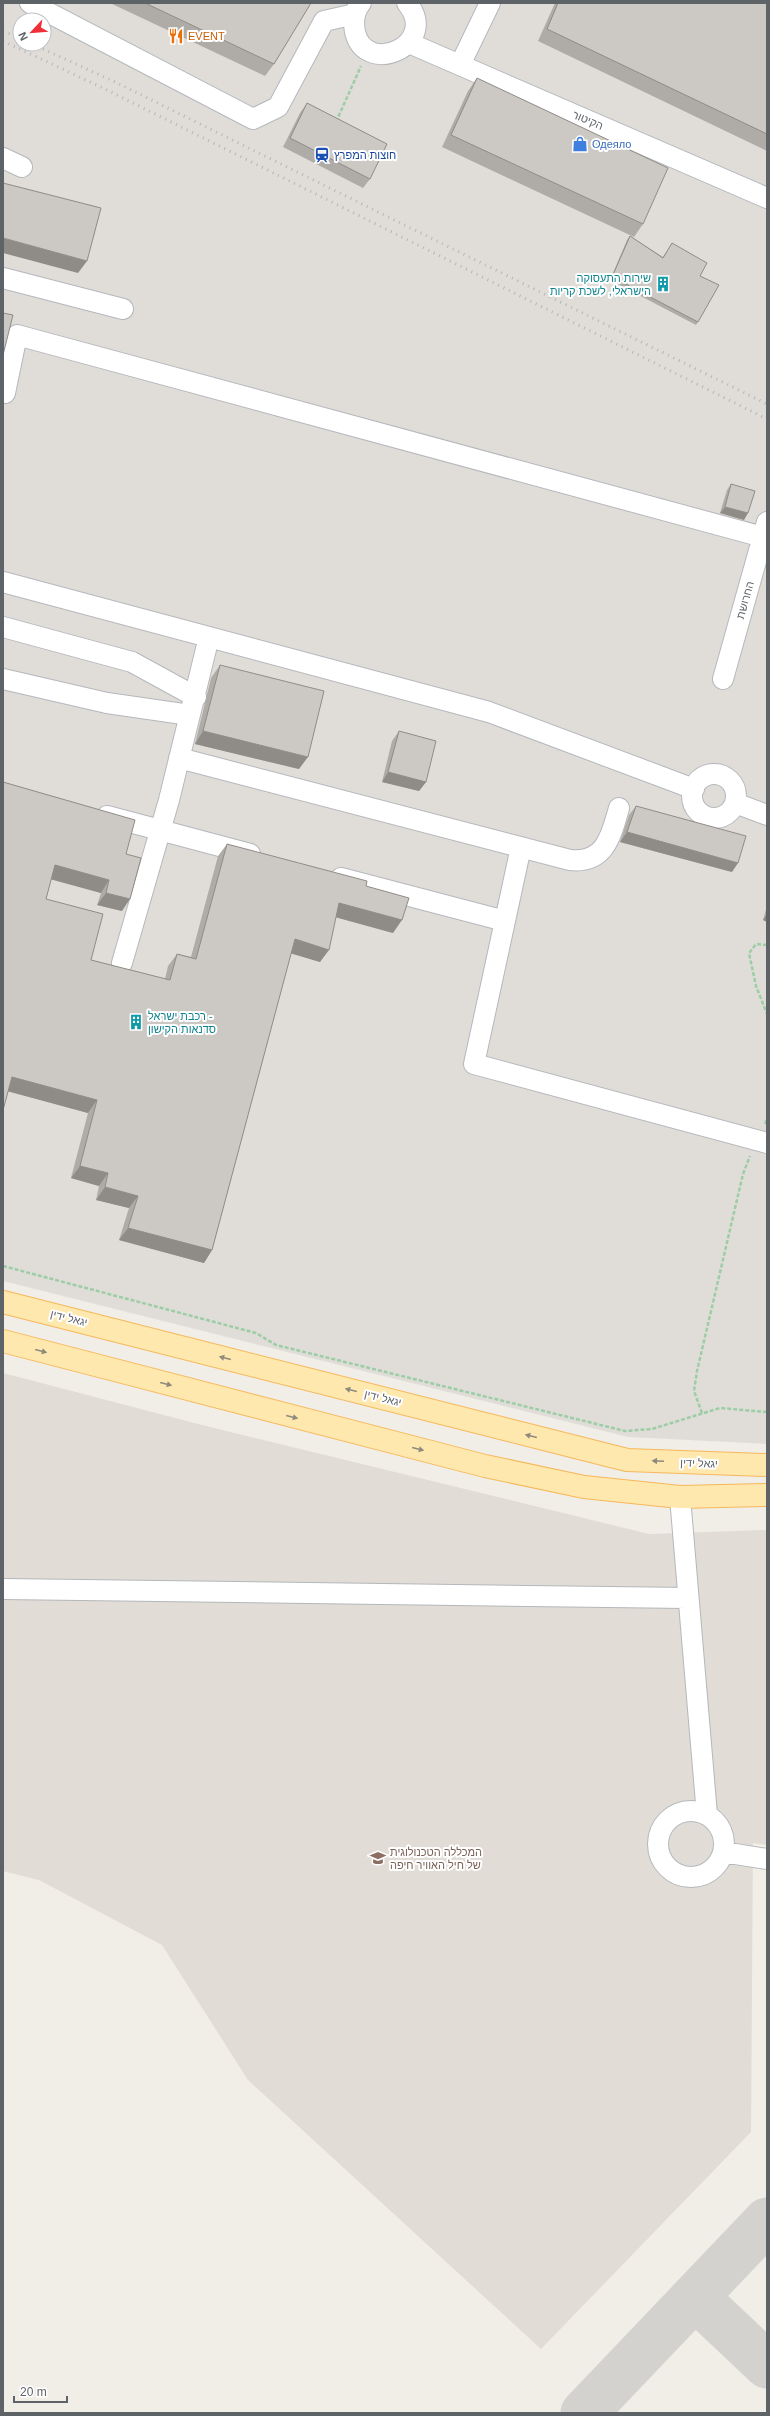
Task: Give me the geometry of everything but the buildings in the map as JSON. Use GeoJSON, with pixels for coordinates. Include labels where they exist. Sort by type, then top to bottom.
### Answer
{"type":"FeatureCollection","features":[{"type":"Feature","properties":{"kind":"main road","name":"יגאל ידין"},"geometry":{"type":"LineString","coordinates":[[3,1302],[627,1460],[767,1465]]}},
{"type":"Feature","properties":{"kind":"main road"},"geometry":{"type":"LineString","coordinates":[[3,1341],[485,1466],[584,1487],[680,1497],[767,1495]]}},
{"type":"Feature","properties":{"kind":"street"},"geometry":{"type":"LineString","coordinates":[[30,3],[253,118],[278,107],[324,21],[358,8]]}},
{"type":"Feature","properties":{"kind":"street"},"geometry":{"type":"LineString","coordinates":[[358,8],[354,24],[356,34],[361,43],[368,50],[386,55],[394,53],[409,43],[416,26],[415,16],[407,3]]}},
{"type":"Feature","properties":{"kind":"street"},"geometry":{"type":"LineString","coordinates":[[460,65],[490,3]]}},
{"type":"Feature","properties":{"kind":"street","name":"הקיטור"},"geometry":{"type":"LineString","coordinates":[[409,43],[767,198]]}},
{"type":"Feature","properties":{"kind":"street"},"geometry":{"type":"LineString","coordinates":[[3,158],[22,167]]}},
{"type":"Feature","properties":{"kind":"street"},"geometry":{"type":"LineString","coordinates":[[3,278],[123,309]]}},
{"type":"Feature","properties":{"kind":"street"},"geometry":{"type":"LineString","coordinates":[[3,392],[5,393],[17,335],[766,528]]}},
{"type":"Feature","properties":{"kind":"street","name":"החרושת"},"geometry":{"type":"LineString","coordinates":[[723,679],[766,528]]}},
{"type":"Feature","properties":{"kind":"street"},"geometry":{"type":"LineString","coordinates":[[3,582],[489,712],[694,789]]}},
{"type":"Feature","properties":{"kind":"street"},"geometry":{"type":"LineString","coordinates":[[3,627],[132,662],[193,706]]}},
{"type":"Feature","properties":{"kind":"street"},"geometry":{"type":"LineString","coordinates":[[122,963],[160,830],[193,706],[209,637]]}},
{"type":"Feature","properties":{"kind":"street"},"geometry":{"type":"LineString","coordinates":[[3,679],[107,703],[193,706]]}},
{"type":"Feature","properties":{"kind":"street"},"geometry":{"type":"LineString","coordinates":[[178,758],[570,860],[586,860],[602,849],[610,840],[619,808]]}},
{"type":"Feature","properties":{"kind":"street"},"geometry":{"type":"LineString","coordinates":[[711,774],[721,775],[728,778],[734,787],[735,803],[730,812],[724,816],[717,818],[707,817],[695,806],[694,789],[699,780],[705,776],[711,774]]}},
{"type":"Feature","properties":{"kind":"street"},"geometry":{"type":"LineString","coordinates":[[735,803],[767,815]]}},
{"type":"Feature","properties":{"kind":"street"},"geometry":{"type":"LineString","coordinates":[[93,812],[268,858]]}},
{"type":"Feature","properties":{"kind":"street"},"geometry":{"type":"LineString","coordinates":[[521,847],[474,1064],[762,1142]]}},
{"type":"Feature","properties":{"kind":"street"},"geometry":{"type":"LineString","coordinates":[[321,872],[505,921]]}},
{"type":"Feature","properties":{"kind":"street"},"geometry":{"type":"LineString","coordinates":[[680,1497],[707,1815]]}},
{"type":"Feature","properties":{"kind":"street"},"geometry":{"type":"LineString","coordinates":[[3,1589],[688,1598]]}},
{"type":"Feature","properties":{"kind":"street"},"geometry":{"type":"LineString","coordinates":[[685,1812],[696,1812],[707,1815],[721,1831],[724,1841],[723,1852],[719,1862],[712,1870],[702,1875],[692,1877],[671,1870],[659,1852],[658,1841],[661,1831],[667,1822],[675,1815],[685,1812]]}},
{"type":"Feature","properties":{"kind":"street"},"geometry":{"type":"LineString","coordinates":[[723,1852],[767,1859]]}},
{"type":"Feature","properties":{"kind":"path"},"geometry":{"type":"LineString","coordinates":[[332,129],[368,50]]}},
{"type":"Feature","properties":{"kind":"path"},"geometry":{"type":"LineString","coordinates":[[767,945],[756,944],[749,953],[754,981],[767,1014]]}},
{"type":"Feature","properties":{"kind":"path"},"geometry":{"type":"LineString","coordinates":[[702,1414],[694,1391],[697,1371],[743,1174],[762,1142],[767,1119]]}},
{"type":"Feature","properties":{"kind":"path"},"geometry":{"type":"LineString","coordinates":[[3,1266],[256,1334],[276,1345],[625,1430],[652,1429],[720,1408],[767,1412]]}},
{"type":"Feature","properties":{"kind":"shaded area"},"geometry":{"type":"Polygon","coordinates":[[[3,3],[767,3],[767,1444],[628,1437],[3,1281],[3,3]]]}},
{"type":"Feature","properties":{"kind":"shaded area","name":"המכללה הטכנולוגית של חיל האוויר חיפה"},"geometry":{"type":"Polygon","coordinates":[[[3,1373],[202,1425],[649,1534],[767,1530],[767,1845],[753,1843],[751,2132],[541,2349],[248,2080],[162,1945],[39,1880],[3,1871],[3,1373]]]}},
{"type":"Feature","properties":{"kind":"taxiway"},"geometry":{"type":"LineString","coordinates":[[584,2413],[767,2221]]}},
{"type":"Feature","properties":{"kind":"taxiway"},"geometry":{"type":"LineString","coordinates":[[695,2297],[767,2365]]}},
{"type":"Feature","properties":{"kind":"railway"},"geometry":{"type":"LineString","coordinates":[[3,31],[12,35]]}},
{"type":"Feature","properties":{"kind":"railway"},"geometry":{"type":"LineString","coordinates":[[3,41],[107,90],[767,419]]}},
{"type":"Feature","properties":{"kind":"railway"},"geometry":{"type":"LineString","coordinates":[[50,52],[111,80],[767,404]]}},
{"type":"Feature","properties":{"kind":"place","name":"EVENT"},"geometry":{"type":"Point","coordinates":[176,36]}},
{"type":"Feature","properties":{"kind":"place","name":"Одеяло"},"geometry":{"type":"Point","coordinates":[580,144]}},
{"type":"Feature","properties":{"kind":"place","name":"חוצות המפרץ"},"geometry":{"type":"Point","coordinates":[322,155]}},
{"type":"Feature","properties":{"kind":"place","name":"שירות התעסוקה הישראלי, לשכת קריות"},"geometry":{"type":"Point","coordinates":[663,284]}},
{"type":"Feature","properties":{"kind":"place","name":"רכבת ישראל - סדנאות הקישון"},"geometry":{"type":"Point","coordinates":[136,1022]}},
{"type":"Feature","properties":{"kind":"place","name":"המכללה הטכנולוגית של חיל האוויר חיפה"},"geometry":{"type":"Point","coordinates":[378,1858]}}]}
